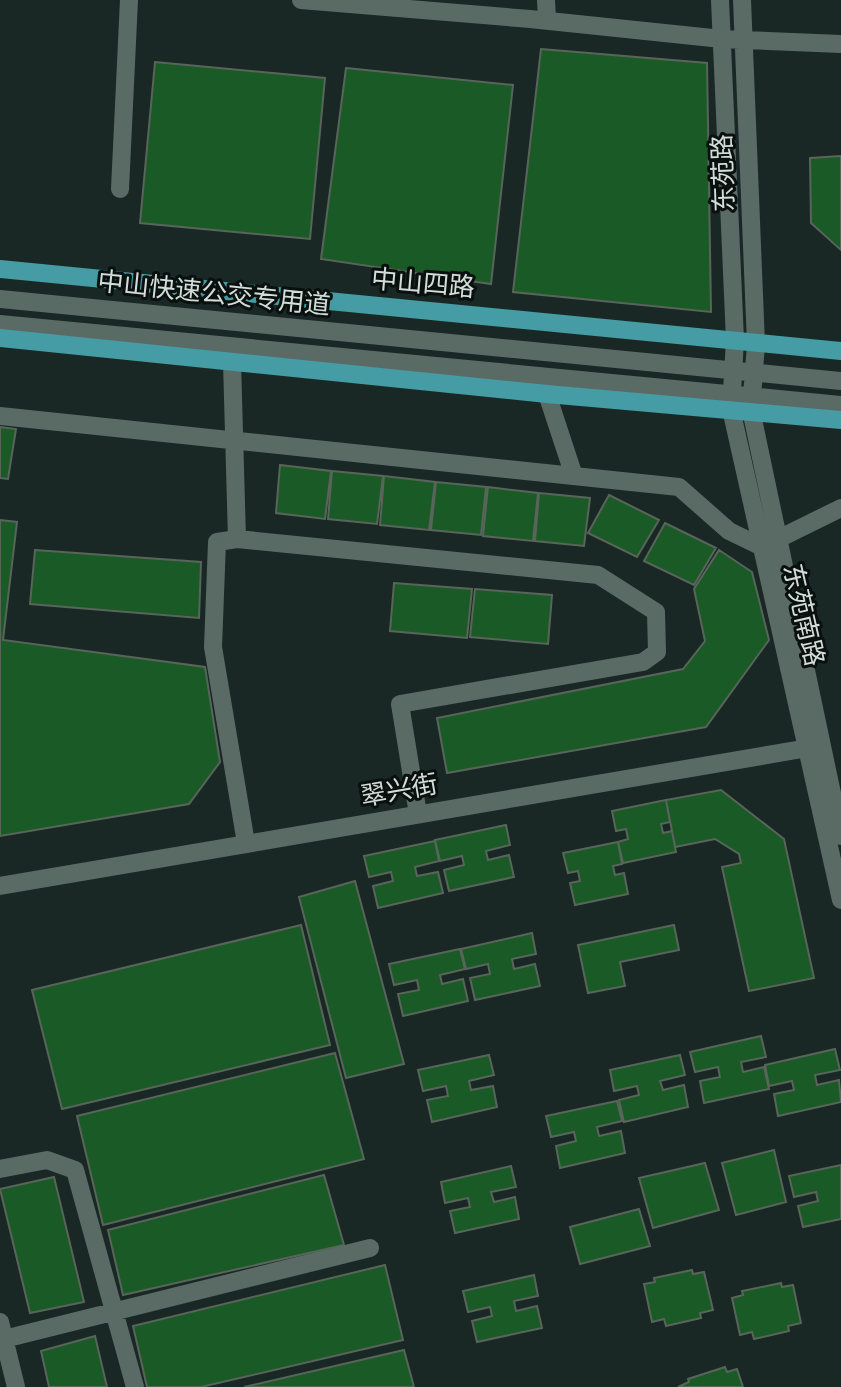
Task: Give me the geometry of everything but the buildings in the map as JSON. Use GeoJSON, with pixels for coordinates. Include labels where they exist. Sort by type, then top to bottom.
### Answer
{"type":"FeatureCollection","features":[{"type":"Feature","properties":{"kind":"main road","name":"中山四路"},"geometry":{"type":"LineString","coordinates":[[0,269],[841,351]]}},
{"type":"Feature","properties":{"kind":"main road"},"geometry":{"type":"LineString","coordinates":[[0,338],[547,394],[752,403],[841,420]]}},
{"type":"Feature","properties":{"kind":"street"},"geometry":{"type":"LineString","coordinates":[[120,189],[129,0]]}},
{"type":"Feature","properties":{"kind":"street"},"geometry":{"type":"LineString","coordinates":[[301,0],[547,20],[722,39],[841,44]]}},
{"type":"Feature","properties":{"kind":"street"},"geometry":{"type":"LineString","coordinates":[[546,0],[547,20]]}},
{"type":"Feature","properties":{"kind":"street","name":"东苑路"},"geometry":{"type":"LineString","coordinates":[[720,0],[735,340]]}},
{"type":"Feature","properties":{"kind":"street","name":"东苑路"},"geometry":{"type":"LineString","coordinates":[[742,0],[756,344]]}},
{"type":"Feature","properties":{"kind":"street","name":"中山快速公交专用道"},"geometry":{"type":"LineString","coordinates":[[0,299],[841,381]]}},
{"type":"Feature","properties":{"kind":"street","name":"中山快速公交专用道"},"geometry":{"type":"LineString","coordinates":[[0,324],[731,402]]}},
{"type":"Feature","properties":{"kind":"street","name":"东苑南路"},"geometry":{"type":"LineString","coordinates":[[735,340],[731,402],[840,893]]}},
{"type":"Feature","properties":{"kind":"street","name":"东苑南路"},"geometry":{"type":"LineString","coordinates":[[756,344],[752,403],[841,836]]}},
{"type":"Feature","properties":{"kind":"street"},"geometry":{"type":"LineString","coordinates":[[232,362],[237,441],[237,540]]}},
{"type":"Feature","properties":{"kind":"street"},"geometry":{"type":"LineString","coordinates":[[547,394],[574,476]]}},
{"type":"Feature","properties":{"kind":"street"},"geometry":{"type":"LineString","coordinates":[[752,403],[841,405]]}},
{"type":"Feature","properties":{"kind":"street"},"geometry":{"type":"LineString","coordinates":[[0,416],[678,487],[729,531],[762,547],[841,508]]}},
{"type":"Feature","properties":{"kind":"street"},"geometry":{"type":"LineString","coordinates":[[246,843],[213,647],[217,542],[237,540],[598,575],[656,612],[657,652],[643,662],[400,704],[418,814]]}},
{"type":"Feature","properties":{"kind":"street","name":"翠兴街"},"geometry":{"type":"LineString","coordinates":[[0,886],[808,748]]}},
{"type":"Feature","properties":{"kind":"street"},"geometry":{"type":"LineString","coordinates":[[0,1169],[47,1160],[75,1170],[135,1387]]}},
{"type":"Feature","properties":{"kind":"street"},"geometry":{"type":"LineString","coordinates":[[16,1387],[2,1330],[370,1248]]}}]}
